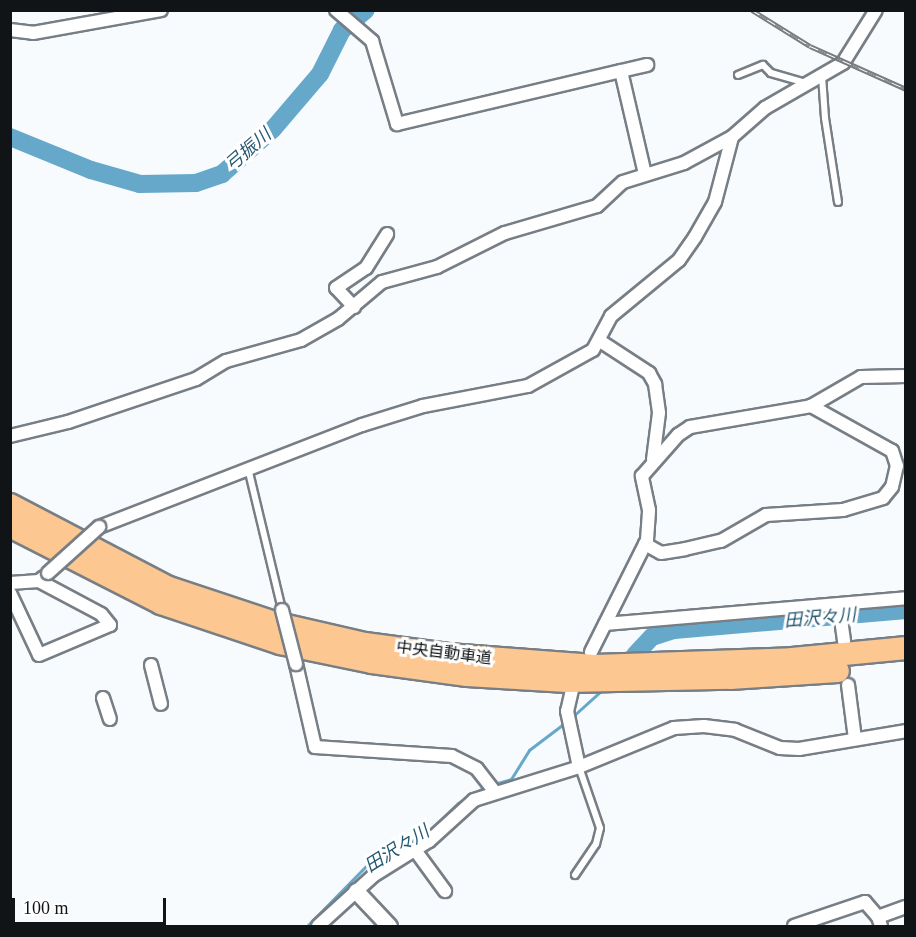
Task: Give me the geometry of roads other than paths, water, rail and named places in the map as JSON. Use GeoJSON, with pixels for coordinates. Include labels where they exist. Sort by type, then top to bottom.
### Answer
{"type":"FeatureCollection","features":[{"type":"Feature","properties":{"kind":"highway","name":"中央自動車道"},"geometry":{"type":"LineString","coordinates":[[10,505],[108,559],[169,588],[268,621],[365,644],[448,655],[596,666],[792,659],[906,648]]}},
{"type":"Feature","properties":{"kind":"highway","name":"中央自動車道"},"geometry":{"type":"LineString","coordinates":[[10,526],[104,577],[184,612],[280,643],[372,662],[467,675],[567,681],[730,678],[906,664]]}},
{"type":"Feature","properties":{"kind":"street"},"geometry":{"type":"LineString","coordinates":[[10,30],[33,33],[161,10]]}},
{"type":"Feature","properties":{"kind":"street"},"geometry":{"type":"LineString","coordinates":[[336,10],[372,41],[397,124],[647,65]]}},
{"type":"Feature","properties":{"kind":"street"},"geometry":{"type":"LineString","coordinates":[[10,436],[68,422],[196,379],[226,361],[301,340],[354,307],[382,282],[436,267],[505,233],[597,206],[623,182],[684,163],[732,137],[765,108],[843,63],[876,10]]}},
{"type":"Feature","properties":{"kind":"street"},"geometry":{"type":"LineString","coordinates":[[621,71],[645,174]]}},
{"type":"Feature","properties":{"kind":"street"},"geometry":{"type":"LineString","coordinates":[[10,583],[43,577],[99,527],[247,467],[423,406],[528,386],[593,350],[600,341],[611,316],[679,260],[695,237],[715,202],[732,137]]}},
{"type":"Feature","properties":{"kind":"street"},"geometry":{"type":"LineString","coordinates":[[354,307],[336,288],[366,268],[387,234]]}},
{"type":"Feature","properties":{"kind":"street"},"geometry":{"type":"LineString","coordinates":[[600,341],[649,373],[655,384],[659,413],[653,460]]}},
{"type":"Feature","properties":{"kind":"street"},"geometry":{"type":"LineString","coordinates":[[591,652],[645,544],[649,510],[642,476],[653,460],[690,427],[811,406],[861,377],[906,376]]}},
{"type":"Feature","properties":{"kind":"street"},"geometry":{"type":"LineString","coordinates":[[645,544],[661,553],[685,549],[721,541],[766,515],[843,510],[883,498],[892,488],[897,466],[892,451],[811,406]]}},
{"type":"Feature","properties":{"kind":"street"},"geometry":{"type":"LineString","coordinates":[[10,593],[39,655],[110,625],[101,614],[43,577]]}},
{"type":"Feature","properties":{"kind":"street"},"geometry":{"type":"LineString","coordinates":[[605,624],[906,598]]}},
{"type":"Feature","properties":{"kind":"street"},"geometry":{"type":"LineString","coordinates":[[839,604],[844,642]]}},
{"type":"Feature","properties":{"kind":"street"},"geometry":{"type":"LineString","coordinates":[[282,610],[315,747],[435,752],[465,762],[493,787]]}},
{"type":"Feature","properties":{"kind":"street"},"geometry":{"type":"LineString","coordinates":[[151,665],[161,704]]}},
{"type":"Feature","properties":{"kind":"street"},"geometry":{"type":"LineString","coordinates":[[848,685],[855,739]]}},
{"type":"Feature","properties":{"kind":"street"},"geometry":{"type":"LineString","coordinates":[[572,690],[567,712],[579,767]]}},
{"type":"Feature","properties":{"kind":"street"},"geometry":{"type":"LineString","coordinates":[[103,698],[110,720]]}},
{"type":"Feature","properties":{"kind":"street"},"geometry":{"type":"LineString","coordinates":[[318,927],[356,891],[415,850],[474,800],[493,787],[579,767],[674,728],[704,726],[735,730],[780,748],[799,749],[906,731]]}},
{"type":"Feature","properties":{"kind":"street"},"geometry":{"type":"LineString","coordinates":[[415,850],[445,891]]}},
{"type":"Feature","properties":{"kind":"street"},"geometry":{"type":"LineString","coordinates":[[356,891],[388,927]]}},
{"type":"Feature","properties":{"kind":"street"},"geometry":{"type":"LineString","coordinates":[[794,927],[865,902],[879,922],[906,907]]}},
{"type":"Feature","properties":{"kind":"lane"},"geometry":{"type":"LineString","coordinates":[[738,75],[763,65],[771,73],[808,84]]}},
{"type":"Feature","properties":{"kind":"lane"},"geometry":{"type":"LineString","coordinates":[[822,76],[825,118],[838,202]]}},
{"type":"Feature","properties":{"kind":"lane"},"geometry":{"type":"LineString","coordinates":[[247,467],[282,610]]}},
{"type":"Feature","properties":{"kind":"lane"},"geometry":{"type":"LineString","coordinates":[[574,875],[596,844],[600,828],[579,767]]}},
{"type":"Feature","properties":{"kind":"waterway","name":"弓振川"},"geometry":{"type":"LineString","coordinates":[[10,137],[91,170],[140,184],[196,183],[222,174],[273,129],[320,74],[342,30],[366,10]]}},
{"type":"Feature","properties":{"kind":"waterway","name":"田沢々川"},"geometry":{"type":"LineString","coordinates":[[635,655],[652,637],[674,630],[906,610]]}},
{"type":"Feature","properties":{"kind":"waterway","name":"田沢々川"},"geometry":{"type":"LineString","coordinates":[[571,718],[601,691]]}},
{"type":"Feature","properties":{"kind":"waterway","name":"田沢々川"},"geometry":{"type":"LineString","coordinates":[[494,784],[511,779],[529,750],[566,722]]}},
{"type":"Feature","properties":{"kind":"waterway","name":"田沢々川"},"geometry":{"type":"LineString","coordinates":[[307,926],[369,863],[427,833],[458,803],[485,787]]}},
{"type":"Feature","properties":{"kind":"railway"},"geometry":{"type":"LineString","coordinates":[[752,10],[810,46],[906,89]]}}]}
